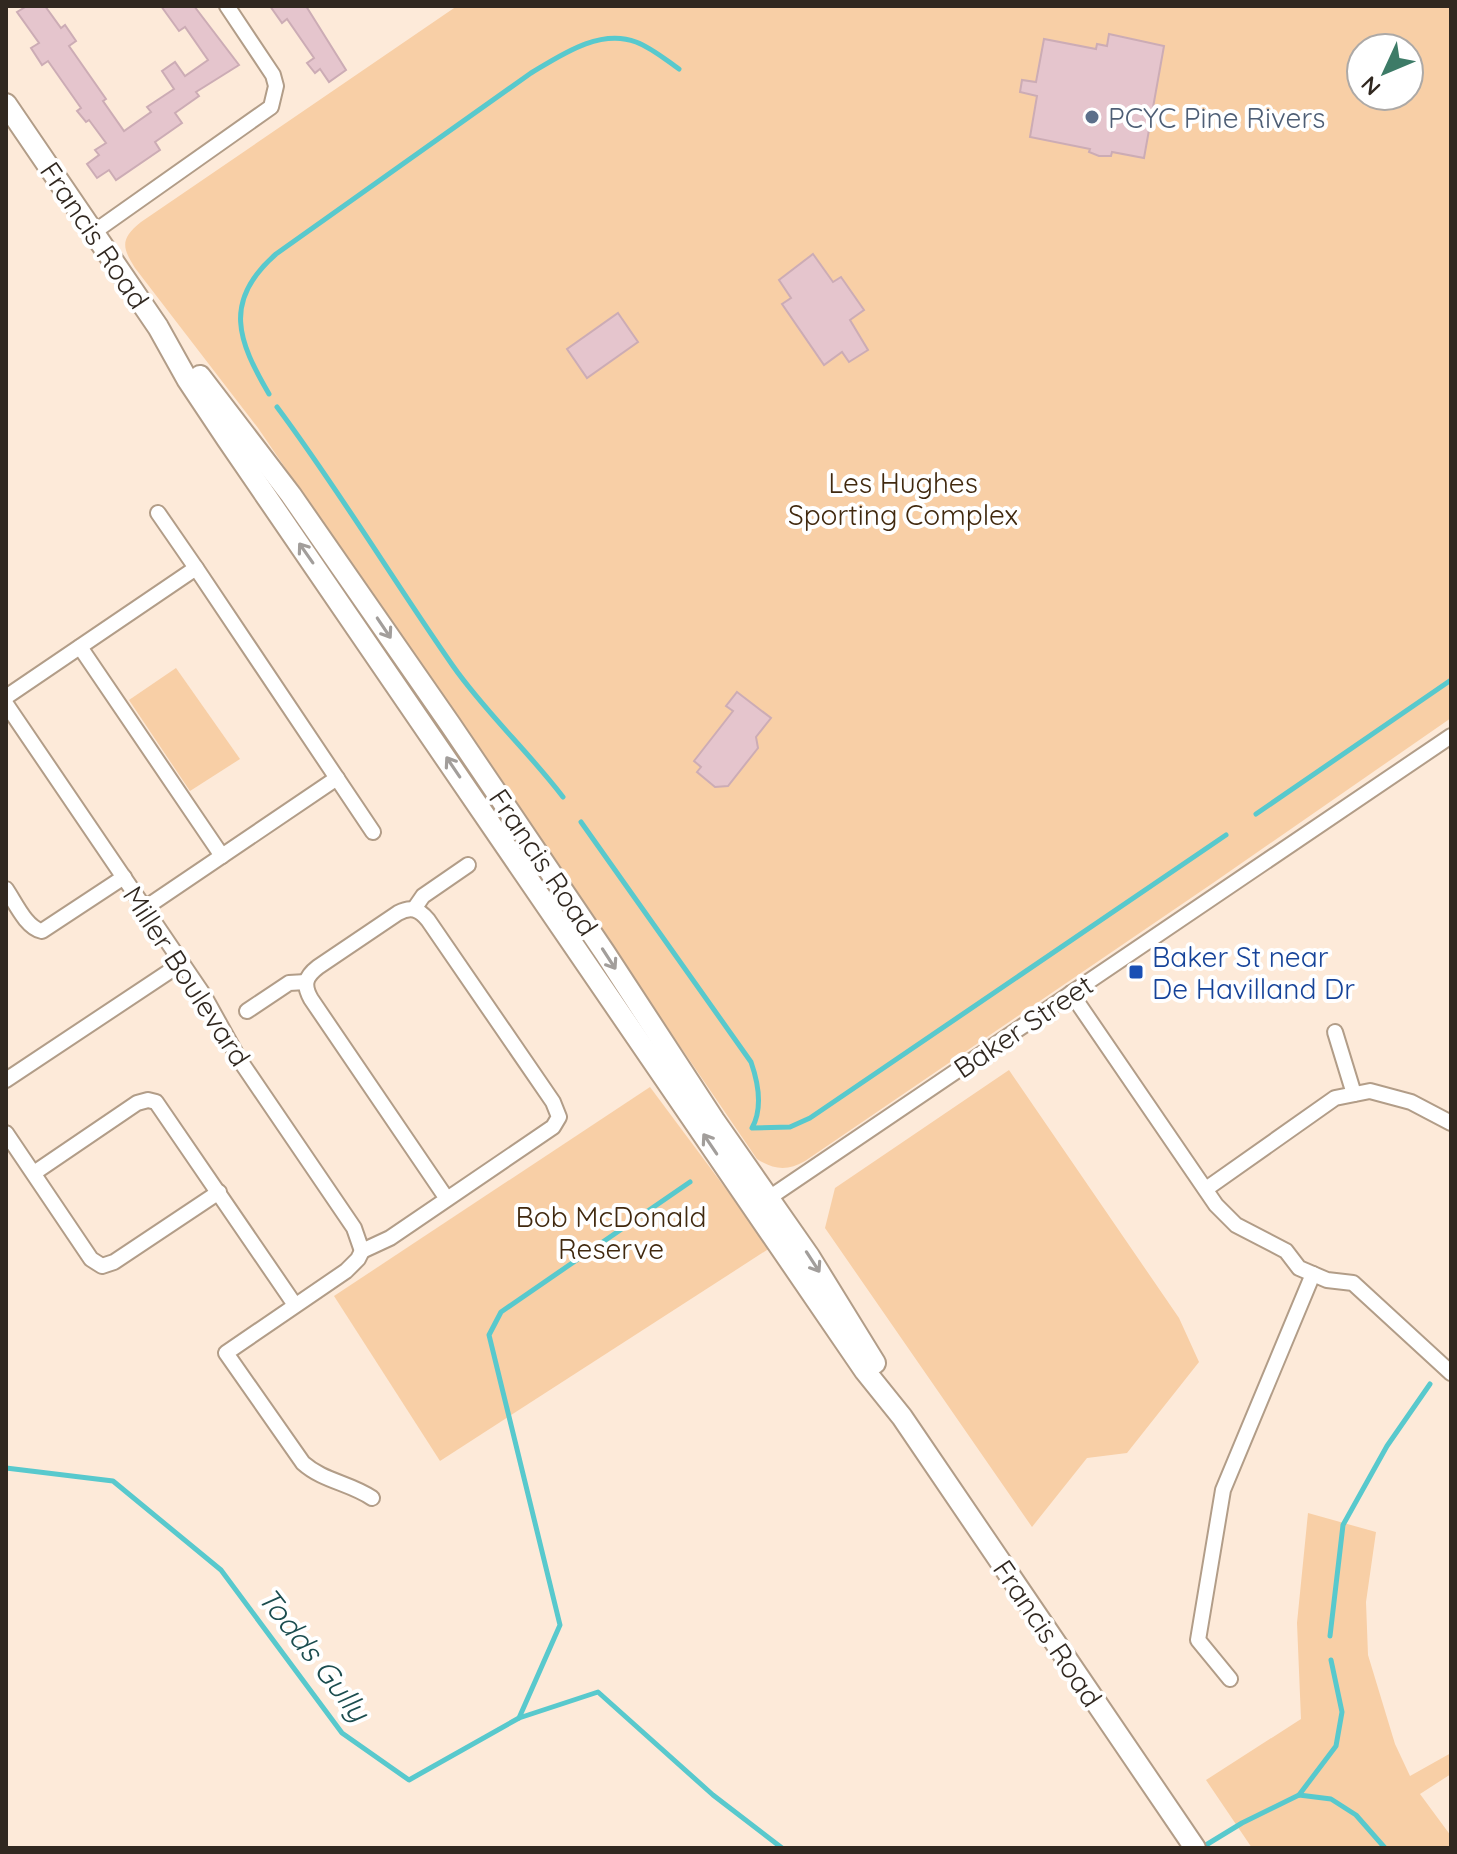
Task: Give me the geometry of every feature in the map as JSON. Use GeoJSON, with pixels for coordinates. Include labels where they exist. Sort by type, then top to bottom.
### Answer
{"type":"FeatureCollection","features":[{"type":"Feature","properties":{"kind":"main road","name":"Francis Road"},"geometry":{"type":"LineString","coordinates":[[6,104],[158,327],[187,379],[235,450],[761,1203],[835,1296],[876,1364],[902,1417],[1195,1848]]}},
{"type":"Feature","properties":{"kind":"street"},"geometry":{"type":"LineString","coordinates":[[94,232],[271,107],[276,86],[273,75],[227,6]]}},
{"type":"Feature","properties":{"kind":"street"},"geometry":{"type":"LineString","coordinates":[[158,513],[373,832]]}},
{"type":"Feature","properties":{"kind":"street"},"geometry":{"type":"LineString","coordinates":[[7,705],[80,647],[196,568]]}},
{"type":"Feature","properties":{"kind":"street"},"geometry":{"type":"LineString","coordinates":[[80,647],[222,856]]}},
{"type":"Feature","properties":{"kind":"street","name":"Miller Boulevard"},"geometry":{"type":"LineString","coordinates":[[7,705],[182,963],[239,1059],[354,1228],[362,1251]]}},
{"type":"Feature","properties":{"kind":"street","name":"Baker Street"},"geometry":{"type":"LineString","coordinates":[[761,1203],[1451,736]]}},
{"type":"Feature","properties":{"kind":"street"},"geometry":{"type":"LineString","coordinates":[[145,908],[337,778]]}},
{"type":"Feature","properties":{"kind":"street"},"geometry":{"type":"LineString","coordinates":[[447,1199],[311,999],[306,982],[313,971],[398,913],[414,909],[423,896],[468,865]]}},
{"type":"Feature","properties":{"kind":"street"},"geometry":{"type":"LineString","coordinates":[[6,889],[35,930],[42,931],[124,877]]}},
{"type":"Feature","properties":{"kind":"street"},"geometry":{"type":"LineString","coordinates":[[372,1498],[352,1486],[320,1475],[303,1463],[226,1353],[351,1267],[362,1251],[385,1242],[553,1127],[559,1114],[428,920],[414,909]]}},
{"type":"Feature","properties":{"kind":"street"},"geometry":{"type":"LineString","coordinates":[[6,1080],[182,963]]}},
{"type":"Feature","properties":{"kind":"street"},"geometry":{"type":"LineString","coordinates":[[247,1011],[289,983],[306,982]]}},
{"type":"Feature","properties":{"kind":"street"},"geometry":{"type":"LineString","coordinates":[[1071,993],[1206,1189],[1236,1225],[1286,1251],[1299,1268],[1327,1280],[1353,1283],[1451,1373]]}},
{"type":"Feature","properties":{"kind":"street"},"geometry":{"type":"LineString","coordinates":[[1335,1032],[1354,1094]]}},
{"type":"Feature","properties":{"kind":"street"},"geometry":{"type":"LineString","coordinates":[[1206,1189],[1335,1098],[1370,1091],[1411,1102],[1451,1123]]}},
{"type":"Feature","properties":{"kind":"street"},"geometry":{"type":"LineString","coordinates":[[34,1173],[137,1103],[148,1100],[156,1102],[295,1305]]}},
{"type":"Feature","properties":{"kind":"street"},"geometry":{"type":"LineString","coordinates":[[6,1133],[91,1259],[102,1266],[114,1262],[219,1192]]}},
{"type":"Feature","properties":{"kind":"street"},"geometry":{"type":"LineString","coordinates":[[1230,1679],[1198,1640],[1223,1490],[1313,1274]]}},
{"type":"Feature","properties":{"kind":"green space","name":"Les Hughes Sporting Complex"},"geometry":{"type":"Polygon","coordinates":[[[457,6],[1451,6],[1451,718],[805,1161],[787,1168],[769,1165],[757,1159],[258,428],[135,268],[125,244],[129,233],[457,6]]]}},
{"type":"Feature","properties":{"kind":"green space"},"geometry":{"type":"Polygon","coordinates":[[[176,668],[240,759],[190,791],[129,700],[176,668]]]}},
{"type":"Feature","properties":{"kind":"green space"},"geometry":{"type":"Polygon","coordinates":[[[1009,1070],[1179,1318],[1199,1362],[1127,1453],[1087,1458],[1032,1527],[825,1228],[835,1188],[1009,1070]]]}},
{"type":"Feature","properties":{"kind":"green space","name":"Bob McDonald Reserve"},"geometry":{"type":"Polygon","coordinates":[[[650,1087],[770,1248],[440,1461],[334,1296],[650,1087]]]}},
{"type":"Feature","properties":{"kind":"green space"},"geometry":{"type":"Polygon","coordinates":[[[1308,1513],[1376,1532],[1366,1602],[1368,1655],[1395,1744],[1410,1776],[1451,1753],[1451,1774],[1420,1794],[1451,1836],[1451,1848],[1252,1848],[1206,1780],[1301,1719],[1297,1623],[1308,1513]]]}},
{"type":"Feature","properties":{"kind":"building"},"geometry":{"type":"Polygon","coordinates":[[[27,6],[45,6],[61,28],[65,25],[76,41],[69,46],[124,131],[151,112],[147,107],[174,89],[162,71],[175,62],[185,76],[208,60],[185,27],[179,31],[161,6],[194,6],[239,65],[196,92],[199,96],[175,113],[182,123],[155,142],[160,150],[116,180],[109,170],[97,178],[87,164],[99,155],[95,150],[106,143],[89,120],[86,122],[77,111],[81,108],[48,61],[42,65],[31,48],[39,43],[17,12],[27,6]]]}},
{"type":"Feature","properties":{"kind":"building"},"geometry":{"type":"Polygon","coordinates":[[[270,6],[306,6],[346,70],[329,82],[320,69],[315,73],[307,63],[314,58],[287,19],[282,23],[270,6]]]}},
{"type":"Feature","properties":{"kind":"building","name":"PCYC Pine Rivers"},"geometry":{"type":"Polygon","coordinates":[[[1109,34],[1164,46],[1144,158],[1112,152],[1111,156],[1099,156],[1089,152],[1090,149],[1030,137],[1037,96],[1020,92],[1022,80],[1036,82],[1044,39],[1096,49],[1097,44],[1107,46],[1109,34]]]}},
{"type":"Feature","properties":{"kind":"building"},"geometry":{"type":"Polygon","coordinates":[[[813,254],[833,282],[841,277],[864,310],[850,320],[868,350],[849,362],[842,352],[824,365],[782,304],[791,298],[779,280],[813,254]]]}},
{"type":"Feature","properties":{"kind":"building"},"geometry":{"type":"Polygon","coordinates":[[[618,313],[638,342],[587,378],[567,349],[618,313]]]}},
{"type":"Feature","properties":{"kind":"building"},"geometry":{"type":"Polygon","coordinates":[[[737,692],[771,718],[756,737],[758,748],[728,786],[715,787],[697,772],[701,767],[694,761],[733,711],[726,706],[737,692]]]}},
{"type":"Feature","properties":{"kind":"waterway"},"geometry":{"type":"LineString","coordinates":[[269,394],[249,356],[241,322],[242,305],[248,288],[276,254],[531,73],[581,46],[609,38],[636,42],[679,69]]}},
{"type":"Feature","properties":{"kind":"waterway"},"geometry":{"type":"LineString","coordinates":[[277,407],[453,666],[563,797]]}},
{"type":"Feature","properties":{"kind":"waterway"},"geometry":{"type":"LineString","coordinates":[[1256,814],[1451,680]]}},
{"type":"Feature","properties":{"kind":"waterway"},"geometry":{"type":"LineString","coordinates":[[581,822],[751,1062],[758,1095],[752,1128],[790,1127],[810,1118],[1226,835]]}},
{"type":"Feature","properties":{"kind":"waterway"},"geometry":{"type":"LineString","coordinates":[[519,1718],[560,1625],[489,1335],[501,1312],[690,1182]]}},
{"type":"Feature","properties":{"kind":"waterway"},"geometry":{"type":"LineString","coordinates":[[1330,1636],[1343,1525],[1387,1446],[1430,1384]]}},
{"type":"Feature","properties":{"kind":"waterway","name":"Todds Gully"},"geometry":{"type":"LineString","coordinates":[[6,1468],[113,1481],[221,1570],[342,1733],[409,1780],[519,1718],[598,1692],[713,1795],[782,1848]]}},
{"type":"Feature","properties":{"kind":"waterway"},"geometry":{"type":"LineString","coordinates":[[1299,1795],[1336,1746],[1342,1712],[1331,1660]]}},
{"type":"Feature","properties":{"kind":"waterway","name":"Todds Gully"},"geometry":{"type":"LineString","coordinates":[[1201,1848],[1242,1823],[1299,1795],[1331,1799],[1356,1815],[1385,1848]]}},
{"type":"Feature","properties":{"kind":"place","name":"PCYC Pine Rivers"},"geometry":{"type":"Point","coordinates":[1092,117]}},
{"type":"Feature","properties":{"kind":"place","name":"Baker St near De Havilland Dr"},"geometry":{"type":"Point","coordinates":[1136,972]}}]}
